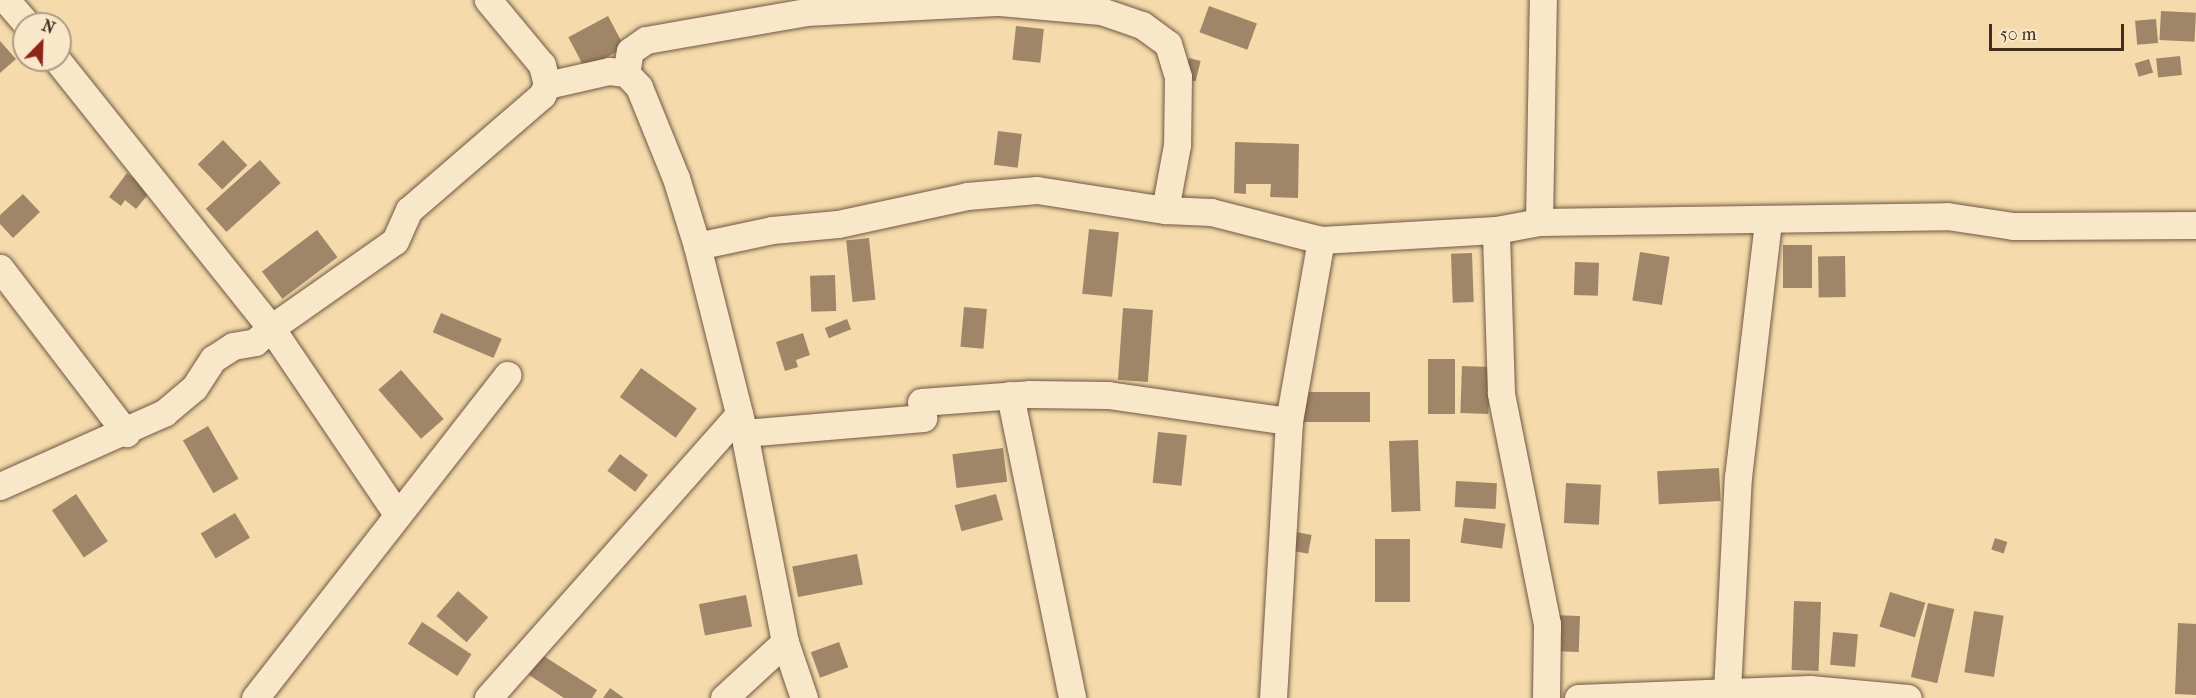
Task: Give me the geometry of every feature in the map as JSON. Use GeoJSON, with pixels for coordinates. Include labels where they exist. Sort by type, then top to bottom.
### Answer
{"type":"FeatureCollection","features":[{"type":"Feature","properties":{"kind":"street"},"geometry":{"type":"LineString","coordinates":[[0,486],[126,432],[164,413],[187,394],[213,359],[233,346],[255,342],[271,328],[395,241],[409,210],[542,95],[547,85],[542,65],[488,0]]}},
{"type":"Feature","properties":{"kind":"street"},"geometry":{"type":"LineString","coordinates":[[1539,222],[1543,0]]}},
{"type":"Feature","properties":{"kind":"street"},"geometry":{"type":"LineString","coordinates":[[626,73],[630,51],[646,40],[806,12],[1000,2],[1101,12],[1143,25],[1168,44],[1178,77],[1177,145],[1165,210]]}},
{"type":"Feature","properties":{"kind":"street"},"geometry":{"type":"LineString","coordinates":[[547,85],[609,71],[626,73],[639,87],[676,178],[697,246],[741,423],[784,642],[804,698]]}},
{"type":"Feature","properties":{"kind":"street"},"geometry":{"type":"LineString","coordinates":[[67,72],[271,328],[397,514]]}},
{"type":"Feature","properties":{"kind":"street"},"geometry":{"type":"LineString","coordinates":[[697,246],[772,230],[838,224],[967,196],[1037,190],[1165,210],[1211,212],[1321,240],[1496,230],[1539,222],[1947,216],[2013,226],[2196,225]]}},
{"type":"Feature","properties":{"kind":"street"},"geometry":{"type":"LineString","coordinates":[[1727,691],[1738,477],[1768,220]]}},
{"type":"Feature","properties":{"kind":"street"},"geometry":{"type":"LineString","coordinates":[[1496,230],[1501,393],[1547,624],[1546,698]]}},
{"type":"Feature","properties":{"kind":"street"},"geometry":{"type":"LineString","coordinates":[[1273,698],[1289,421],[1321,240]]}},
{"type":"Feature","properties":{"kind":"street"},"geometry":{"type":"LineString","coordinates":[[0,268],[126,432]]}},
{"type":"Feature","properties":{"kind":"street"},"geometry":{"type":"LineString","coordinates":[[255,698],[507,375]]}},
{"type":"Feature","properties":{"kind":"street"},"geometry":{"type":"LineString","coordinates":[[488,698],[741,423],[922,410],[1010,395],[1108,395],[1289,421]]}},
{"type":"Feature","properties":{"kind":"street"},"geometry":{"type":"LineString","coordinates":[[1010,395],[1072,698]]}},
{"type":"Feature","properties":{"kind":"street"},"geometry":{"type":"LineString","coordinates":[[724,698],[784,642]]}},
{"type":"Feature","properties":{"kind":"street"},"geometry":{"type":"LineString","coordinates":[[1578,698],[1810,689],[1908,698]]}},
{"type":"Feature","properties":{"kind":"building"},"geometry":{"type":"Polygon","coordinates":[[[1209,6],[1257,23],[1247,50],[1199,32],[1209,6]]]}},
{"type":"Feature","properties":{"kind":"building"},"geometry":{"type":"Polygon","coordinates":[[[2161,11],[2196,13],[2194,42],[2159,40],[2161,11]]]}},
{"type":"Feature","properties":{"kind":"building"},"geometry":{"type":"Polygon","coordinates":[[[608,16],[625,48],[585,69],[568,37],[608,16]]]}},
{"type":"Feature","properties":{"kind":"building"},"geometry":{"type":"Polygon","coordinates":[[[2156,19],[2158,43],[2137,45],[2135,21],[2156,19]]]}},
{"type":"Feature","properties":{"kind":"building"},"geometry":{"type":"Polygon","coordinates":[[[1016,26],[1044,29],[1040,63],[1012,60],[1016,26]]]}},
{"type":"Feature","properties":{"kind":"building"},"geometry":{"type":"Polygon","coordinates":[[[0,41],[12,54],[12,62],[0,73],[0,41]]]}},
{"type":"Feature","properties":{"kind":"building"},"geometry":{"type":"Polygon","coordinates":[[[2180,56],[2182,75],[2158,77],[2156,59],[2180,56]]]}},
{"type":"Feature","properties":{"kind":"building"},"geometry":{"type":"Polygon","coordinates":[[[1189,58],[1201,61],[1196,81],[1184,78],[1189,58]]]}},
{"type":"Feature","properties":{"kind":"building"},"geometry":{"type":"Polygon","coordinates":[[[2149,59],[2153,72],[2139,77],[2135,63],[2149,59]]]}},
{"type":"Feature","properties":{"kind":"building"},"geometry":{"type":"Polygon","coordinates":[[[998,131],[1022,134],[1018,168],[994,165],[998,131]]]}},
{"type":"Feature","properties":{"kind":"building"},"geometry":{"type":"Polygon","coordinates":[[[223,140],[247,165],[222,189],[198,164],[223,140]]]}},
{"type":"Feature","properties":{"kind":"building"},"geometry":{"type":"Polygon","coordinates":[[[1235,142],[1299,144],[1298,198],[1270,197],[1271,184],[1246,184],[1246,194],[1234,193],[1235,142]]]}},
{"type":"Feature","properties":{"kind":"building"},"geometry":{"type":"Polygon","coordinates":[[[260,160],[281,183],[226,232],[206,209],[260,160]]]}},
{"type":"Feature","properties":{"kind":"building"},"geometry":{"type":"Polygon","coordinates":[[[127,173],[150,192],[136,209],[125,200],[121,206],[109,197],[127,173]]]}},
{"type":"Feature","properties":{"kind":"building"},"geometry":{"type":"Polygon","coordinates":[[[23,194],[40,212],[13,238],[0,224],[0,215],[23,194]]]}},
{"type":"Feature","properties":{"kind":"building"},"geometry":{"type":"Polygon","coordinates":[[[1089,229],[1119,232],[1112,297],[1082,294],[1089,229]]]}},
{"type":"Feature","properties":{"kind":"building"},"geometry":{"type":"Polygon","coordinates":[[[317,230],[337,257],[282,299],[262,272],[317,230]]]}},
{"type":"Feature","properties":{"kind":"building"},"geometry":{"type":"Polygon","coordinates":[[[869,238],[875,300],[853,302],[846,240],[869,238]]]}},
{"type":"Feature","properties":{"kind":"building"},"geometry":{"type":"Polygon","coordinates":[[[1783,245],[1812,245],[1812,288],[1783,288],[1783,245]]]}},
{"type":"Feature","properties":{"kind":"building"},"geometry":{"type":"Polygon","coordinates":[[[1640,252],[1670,257],[1662,305],[1632,300],[1640,252]]]}},
{"type":"Feature","properties":{"kind":"building"},"geometry":{"type":"Polygon","coordinates":[[[1472,253],[1474,302],[1453,303],[1451,254],[1472,253]]]}},
{"type":"Feature","properties":{"kind":"building"},"geometry":{"type":"Polygon","coordinates":[[[1818,256],[1845,256],[1846,297],[1819,297],[1818,256]]]}},
{"type":"Feature","properties":{"kind":"building"},"geometry":{"type":"Polygon","coordinates":[[[1575,262],[1599,263],[1598,296],[1574,295],[1575,262]]]}},
{"type":"Feature","properties":{"kind":"building"},"geometry":{"type":"Polygon","coordinates":[[[835,275],[836,311],[811,312],[810,276],[835,275]]]}},
{"type":"Feature","properties":{"kind":"building"},"geometry":{"type":"Polygon","coordinates":[[[964,307],[987,309],[983,349],[961,347],[964,307]]]}},
{"type":"Feature","properties":{"kind":"building"},"geometry":{"type":"Polygon","coordinates":[[[1123,308],[1153,310],[1148,382],[1118,380],[1123,308]]]}},
{"type":"Feature","properties":{"kind":"building"},"geometry":{"type":"Polygon","coordinates":[[[441,313],[502,339],[494,358],[433,332],[441,313]]]}},
{"type":"Feature","properties":{"kind":"building"},"geometry":{"type":"Polygon","coordinates":[[[847,319],[851,329],[829,338],[825,328],[847,319]]]}},
{"type":"Feature","properties":{"kind":"building"},"geometry":{"type":"Polygon","coordinates":[[[803,333],[810,355],[796,360],[798,367],[785,371],[776,342],[803,333]]]}},
{"type":"Feature","properties":{"kind":"building"},"geometry":{"type":"Polygon","coordinates":[[[1428,359],[1455,359],[1455,414],[1428,414],[1428,359]]]}},
{"type":"Feature","properties":{"kind":"building"},"geometry":{"type":"Polygon","coordinates":[[[1462,366],[1490,367],[1488,414],[1460,413],[1462,366]]]}},
{"type":"Feature","properties":{"kind":"building"},"geometry":{"type":"Polygon","coordinates":[[[641,368],[697,409],[676,438],[620,397],[641,368]]]}},
{"type":"Feature","properties":{"kind":"building"},"geometry":{"type":"Polygon","coordinates":[[[401,370],[444,419],[421,439],[378,390],[401,370]]]}},
{"type":"Feature","properties":{"kind":"building"},"geometry":{"type":"Polygon","coordinates":[[[1299,392],[1370,392],[1370,422],[1299,422],[1299,392]]]}},
{"type":"Feature","properties":{"kind":"building"},"geometry":{"type":"Polygon","coordinates":[[[208,426],[238,479],[213,493],[183,440],[208,426]]]}},
{"type":"Feature","properties":{"kind":"building"},"geometry":{"type":"Polygon","coordinates":[[[1158,432],[1187,435],[1182,486],[1153,483],[1158,432]]]}},
{"type":"Feature","properties":{"kind":"building"},"geometry":{"type":"Polygon","coordinates":[[[1418,440],[1420,511],[1391,512],[1389,441],[1418,440]]]}},
{"type":"Feature","properties":{"kind":"building"},"geometry":{"type":"Polygon","coordinates":[[[1003,448],[1007,482],[957,488],[952,454],[1003,448]]]}},
{"type":"Feature","properties":{"kind":"building"},"geometry":{"type":"Polygon","coordinates":[[[620,454],[648,475],[635,492],[607,471],[620,454]]]}},
{"type":"Feature","properties":{"kind":"building"},"geometry":{"type":"Polygon","coordinates":[[[1719,468],[1721,501],[1659,504],[1657,471],[1719,468]]]}},
{"type":"Feature","properties":{"kind":"building"},"geometry":{"type":"Polygon","coordinates":[[[1456,481],[1497,483],[1496,509],[1455,507],[1456,481]]]}},
{"type":"Feature","properties":{"kind":"building"},"geometry":{"type":"Polygon","coordinates":[[[1566,483],[1601,485],[1599,525],[1564,523],[1566,483]]]}},
{"type":"Feature","properties":{"kind":"building"},"geometry":{"type":"Polygon","coordinates":[[[76,494],[108,541],[84,557],[52,510],[76,494]]]}},
{"type":"Feature","properties":{"kind":"building"},"geometry":{"type":"Polygon","coordinates":[[[996,494],[1003,520],[961,531],[954,505],[996,494]]]}},
{"type":"Feature","properties":{"kind":"building"},"geometry":{"type":"Polygon","coordinates":[[[235,513],[250,538],[216,558],[201,534],[235,513]]]}},
{"type":"Feature","properties":{"kind":"building"},"geometry":{"type":"Polygon","coordinates":[[[1464,518],[1506,524],[1502,549],[1461,543],[1464,518]]]}},
{"type":"Feature","properties":{"kind":"building"},"geometry":{"type":"Polygon","coordinates":[[[1296,532],[1312,535],[1308,554],[1292,551],[1296,532]]]}},
{"type":"Feature","properties":{"kind":"building"},"geometry":{"type":"Polygon","coordinates":[[[1995,538],[2007,542],[2004,553],[1991,549],[1995,538]]]}},
{"type":"Feature","properties":{"kind":"building"},"geometry":{"type":"Polygon","coordinates":[[[1375,539],[1410,539],[1410,602],[1375,602],[1375,539]]]}},
{"type":"Feature","properties":{"kind":"building"},"geometry":{"type":"Polygon","coordinates":[[[857,554],[863,584],[798,597],[792,567],[857,554]]]}},
{"type":"Feature","properties":{"kind":"building"},"geometry":{"type":"Polygon","coordinates":[[[458,591],[488,617],[467,642],[436,616],[458,591]]]}},
{"type":"Feature","properties":{"kind":"building"},"geometry":{"type":"Polygon","coordinates":[[[1890,592],[1925,603],[1915,637],[1879,626],[1890,592]]]}},
{"type":"Feature","properties":{"kind":"building"},"geometry":{"type":"Polygon","coordinates":[[[746,595],[752,626],[705,636],[699,604],[746,595]]]}},
{"type":"Feature","properties":{"kind":"building"},"geometry":{"type":"Polygon","coordinates":[[[1794,601],[1821,602],[1819,671],[1792,670],[1794,601]]]}},
{"type":"Feature","properties":{"kind":"building"},"geometry":{"type":"Polygon","coordinates":[[[1928,603],[1954,609],[1937,683],[1911,677],[1928,603]]]}},
{"type":"Feature","properties":{"kind":"building"},"geometry":{"type":"Polygon","coordinates":[[[1974,611],[2004,616],[1994,677],[1964,672],[1974,611]]]}},
{"type":"Feature","properties":{"kind":"building"},"geometry":{"type":"Polygon","coordinates":[[[1553,615],[1580,616],[1579,652],[1552,651],[1553,615]]]}},
{"type":"Feature","properties":{"kind":"building"},"geometry":{"type":"Polygon","coordinates":[[[422,622],[471,654],[457,676],[408,644],[422,622]]]}},
{"type":"Feature","properties":{"kind":"building"},"geometry":{"type":"Polygon","coordinates":[[[2178,623],[2196,624],[2196,695],[2175,694],[2178,623]]]}},
{"type":"Feature","properties":{"kind":"building"},"geometry":{"type":"Polygon","coordinates":[[[1833,632],[1858,634],[1855,667],[1830,665],[1833,632]]]}},
{"type":"Feature","properties":{"kind":"building"},"geometry":{"type":"Polygon","coordinates":[[[839,642],[848,667],[820,678],[811,652],[839,642]]]}},
{"type":"Feature","properties":{"kind":"building"},"geometry":{"type":"Polygon","coordinates":[[[542,655],[597,690],[592,698],[564,698],[529,675],[542,655]]]}},
{"type":"Feature","properties":{"kind":"building"},"geometry":{"type":"Polygon","coordinates":[[[610,688],[624,698],[603,698],[610,688]]]}}]}
